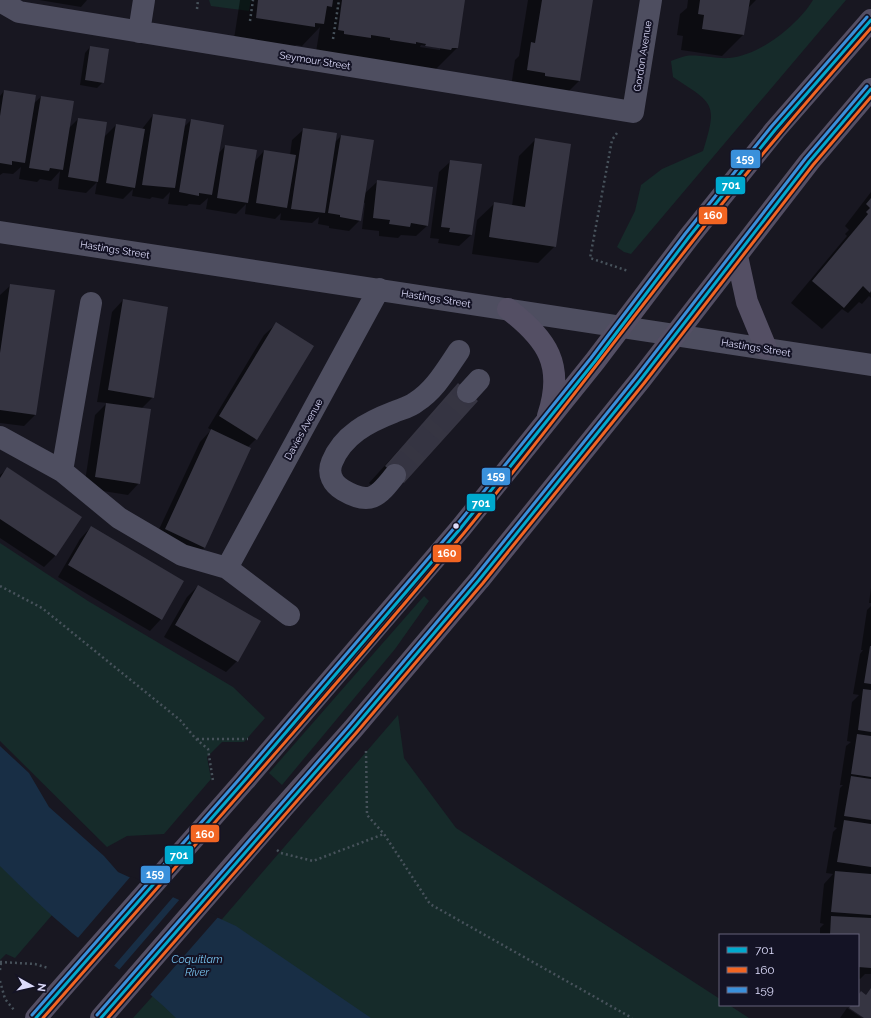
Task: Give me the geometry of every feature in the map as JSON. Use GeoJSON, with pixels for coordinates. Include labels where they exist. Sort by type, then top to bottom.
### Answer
{"type":"FeatureCollection","features":[{"type":"Feature","properties":{"kind":"main road"},"geometry":{"type":"LineString","coordinates":[[36,1018],[246,778],[460,529],[544,424],[679,249],[775,130],[871,20]]}},
{"type":"Feature","properties":{"kind":"main road"},"geometry":{"type":"LineString","coordinates":[[101,1018],[479,580],[640,379],[714,282],[737,256],[809,162],[871,89]]}},
{"type":"Feature","properties":{"kind":"main road"},"geometry":{"type":"LineString","coordinates":[[737,256],[747,302],[766,348]]}},
{"type":"Feature","properties":{"kind":"main road"},"geometry":{"type":"LineString","coordinates":[[508,309],[536,332],[545,345],[550,357],[553,370],[554,388],[551,406],[544,424]]}},
{"type":"Feature","properties":{"kind":"street"},"geometry":{"type":"LineString","coordinates":[[139,32],[144,0]]}},
{"type":"Feature","properties":{"kind":"street","name":"Gordon Avenue"},"geometry":{"type":"LineString","coordinates":[[633,112],[651,0]]}},
{"type":"Feature","properties":{"kind":"street","name":"Seymour Street"},"geometry":{"type":"LineString","coordinates":[[1,3],[19,12],[633,112]]}},
{"type":"Feature","properties":{"kind":"street","name":"Hastings Street"},"geometry":{"type":"LineString","coordinates":[[0,232],[871,364]]}},
{"type":"Feature","properties":{"kind":"street","name":"Davies Avenue"},"geometry":{"type":"LineString","coordinates":[[227,568],[380,290]]}},
{"type":"Feature","properties":{"kind":"street"},"geometry":{"type":"LineString","coordinates":[[62,471],[91,303]]}},
{"type":"Feature","properties":{"kind":"street"},"geometry":{"type":"LineString","coordinates":[[395,475],[383,491],[374,497],[366,499],[355,497],[337,487],[331,478],[330,467],[343,444],[358,429],[416,403],[436,386],[459,351]]}},
{"type":"Feature","properties":{"kind":"street"},"geometry":{"type":"LineString","coordinates":[[0,437],[62,471],[119,518],[182,555],[227,568],[289,615]]}},
{"type":"Feature","properties":{"kind":"path"},"geometry":{"type":"LineString","coordinates":[[197,9],[198,0]]}},
{"type":"Feature","properties":{"kind":"path"},"geometry":{"type":"LineString","coordinates":[[250,21],[253,0]]}},
{"type":"Feature","properties":{"kind":"path"},"geometry":{"type":"LineString","coordinates":[[333,42],[339,0]]}},
{"type":"Feature","properties":{"kind":"path"},"geometry":{"type":"LineString","coordinates":[[628,271],[590,258],[612,140],[633,112]]}},
{"type":"Feature","properties":{"kind":"path"},"geometry":{"type":"LineString","coordinates":[[0,586],[42,608],[180,720],[196,739],[208,749],[215,788]]}},
{"type":"Feature","properties":{"kind":"path"},"geometry":{"type":"LineString","coordinates":[[196,739],[251,739]]}},
{"type":"Feature","properties":{"kind":"path"},"geometry":{"type":"LineString","coordinates":[[366,748],[368,755],[367,815],[384,834],[430,904],[632,1018]]}},
{"type":"Feature","properties":{"kind":"path"},"geometry":{"type":"LineString","coordinates":[[275,849],[281,853],[313,861],[384,834]]}},
{"type":"Feature","properties":{"kind":"path"},"geometry":{"type":"LineString","coordinates":[[0,970],[1,962]]}},
{"type":"Feature","properties":{"kind":"path"},"geometry":{"type":"LineString","coordinates":[[0,980],[5,999],[15,1010]]}},
{"type":"Feature","properties":{"kind":"green space"},"geometry":{"type":"Polygon","coordinates":[[[209,0],[251,0],[249,11],[211,6],[209,0]]]}},
{"type":"Feature","properties":{"kind":"green space"},"geometry":{"type":"Polygon","coordinates":[[[813,0],[846,0],[631,254],[624,252],[617,247],[635,211],[641,185],[662,169],[703,151],[708,135],[711,114],[709,106],[697,93],[673,77],[671,61],[690,56],[729,58],[753,52],[777,38],[788,29],[806,10],[813,0]]]}},
{"type":"Feature","properties":{"kind":"green space"},"geometry":{"type":"Polygon","coordinates":[[[0,543],[88,601],[233,687],[265,718],[244,742],[222,742],[207,757],[211,779],[164,834],[127,836],[107,847],[0,741],[0,543]]]}},
{"type":"Feature","properties":{"kind":"green space"},"geometry":{"type":"Polygon","coordinates":[[[424,596],[429,601],[395,649],[282,785],[269,773],[424,596]]]}},
{"type":"Feature","properties":{"kind":"green space"},"geometry":{"type":"Polygon","coordinates":[[[398,715],[404,758],[456,828],[719,998],[719,1006],[731,1006],[749,1018],[369,1018],[217,925],[398,715]]]}},
{"type":"Feature","properties":{"kind":"green space"},"geometry":{"type":"Polygon","coordinates":[[[0,836],[71,893],[15,958],[6,954],[0,960],[0,836]]]}},
{"type":"Feature","properties":{"kind":"green space"},"geometry":{"type":"Polygon","coordinates":[[[160,988],[199,1018],[133,1018],[160,988]]]}},
{"type":"Feature","properties":{"kind":"water","name":"Coquitlam River"},"geometry":{"type":"Polygon","coordinates":[[[0,746],[29,773],[49,807],[104,856],[118,872],[236,926],[371,1018],[176,1018],[138,984],[63,925],[0,866],[0,746]]]}},
{"type":"Feature","properties":{"kind":"pier"},"geometry":{"type":"Polygon","coordinates":[[[131,876],[174,896],[113,967],[77,939],[131,876]]]}},
{"type":"Feature","properties":{"kind":"pier"},"geometry":{"type":"Polygon","coordinates":[[[180,899],[219,916],[150,995],[118,971],[180,899]]]}},
{"type":"Feature","properties":{"kind":"building"},"geometry":{"type":"Polygon","coordinates":[[[258,0],[333,0],[332,7],[327,6],[324,24],[315,23],[315,27],[256,18],[258,0]]]}},
{"type":"Feature","properties":{"kind":"building"},"geometry":{"type":"Polygon","coordinates":[[[342,0],[465,0],[458,48],[452,48],[451,50],[425,46],[426,44],[416,42],[416,44],[390,40],[390,38],[371,35],[371,38],[344,34],[344,31],[338,30],[342,0]]]}},
{"type":"Feature","properties":{"kind":"building"},"geometry":{"type":"Polygon","coordinates":[[[542,0],[593,0],[580,81],[545,76],[545,73],[527,70],[531,42],[535,43],[542,0]]]}},
{"type":"Feature","properties":{"kind":"building"},"geometry":{"type":"Polygon","coordinates":[[[700,0],[750,0],[744,35],[702,29],[704,15],[698,14],[700,0]]]}},
{"type":"Feature","properties":{"kind":"building"},"geometry":{"type":"Polygon","coordinates":[[[90,46],[109,49],[104,83],[85,80],[90,46]]]}},
{"type":"Feature","properties":{"kind":"building"},"geometry":{"type":"Polygon","coordinates":[[[4,90],[36,95],[25,163],[12,161],[12,165],[0,163],[0,116],[4,90]]]}},
{"type":"Feature","properties":{"kind":"building"},"geometry":{"type":"Polygon","coordinates":[[[41,96],[74,101],[63,170],[50,168],[49,171],[29,168],[41,96]]]}},
{"type":"Feature","properties":{"kind":"building"},"geometry":{"type":"Polygon","coordinates":[[[153,114],[186,119],[175,188],[142,185],[153,114]]]}},
{"type":"Feature","properties":{"kind":"building"},"geometry":{"type":"Polygon","coordinates":[[[78,118],[107,122],[98,182],[68,177],[78,118]]]}},
{"type":"Feature","properties":{"kind":"building"},"geometry":{"type":"Polygon","coordinates":[[[191,119],[224,125],[212,195],[199,193],[199,196],[179,192],[191,119]]]}},
{"type":"Feature","properties":{"kind":"building"},"geometry":{"type":"Polygon","coordinates":[[[116,124],[145,129],[135,188],[106,183],[116,124]]]}},
{"type":"Feature","properties":{"kind":"building"},"geometry":{"type":"Polygon","coordinates":[[[303,128],[337,133],[325,213],[291,209],[303,128]]]}},
{"type":"Feature","properties":{"kind":"building"},"geometry":{"type":"Polygon","coordinates":[[[341,135],[374,140],[361,221],[328,213],[341,135]]]}},
{"type":"Feature","properties":{"kind":"building"},"geometry":{"type":"Polygon","coordinates":[[[535,138],[571,144],[556,247],[489,237],[494,202],[525,207],[535,138]]]}},
{"type":"Feature","properties":{"kind":"building"},"geometry":{"type":"Polygon","coordinates":[[[225,145],[257,150],[248,203],[217,198],[225,145]]]}},
{"type":"Feature","properties":{"kind":"building"},"geometry":{"type":"Polygon","coordinates":[[[264,150],[296,155],[287,208],[256,203],[264,150]]]}},
{"type":"Feature","properties":{"kind":"building"},"geometry":{"type":"Polygon","coordinates":[[[450,160],[482,164],[472,235],[449,232],[450,228],[441,227],[450,160]]]}},
{"type":"Feature","properties":{"kind":"building"},"geometry":{"type":"Polygon","coordinates":[[[377,180],[433,187],[428,226],[411,223],[410,227],[389,224],[390,220],[373,218],[377,180]]]}},
{"type":"Feature","properties":{"kind":"building"},"geometry":{"type":"Polygon","coordinates":[[[871,198],[871,291],[870,293],[863,286],[844,308],[812,281],[868,214],[866,212],[870,208],[866,204],[871,198]]]}},
{"type":"Feature","properties":{"kind":"building"},"geometry":{"type":"Polygon","coordinates":[[[10,284],[55,290],[36,415],[0,410],[0,353],[10,284]]]}},
{"type":"Feature","properties":{"kind":"building"},"geometry":{"type":"Polygon","coordinates":[[[123,299],[168,307],[154,398],[108,390],[123,299]]]}},
{"type":"Feature","properties":{"kind":"building"},"geometry":{"type":"Polygon","coordinates":[[[276,322],[314,346],[257,440],[219,416],[276,322]]]}},
{"type":"Feature","properties":{"kind":"building"},"geometry":{"type":"Polygon","coordinates":[[[458,383],[478,401],[404,483],[385,466],[458,383]]]}},
{"type":"Feature","properties":{"kind":"building"},"geometry":{"type":"Polygon","coordinates":[[[106,403],[151,409],[140,484],[95,477],[106,403]]]}},
{"type":"Feature","properties":{"kind":"building"},"geometry":{"type":"Polygon","coordinates":[[[211,429],[251,448],[205,548],[165,529],[211,429]]]}},
{"type":"Feature","properties":{"kind":"building"},"geometry":{"type":"Polygon","coordinates":[[[7,467],[82,517],[56,556],[0,519],[0,478],[7,467]]]}},
{"type":"Feature","properties":{"kind":"building"},"geometry":{"type":"Polygon","coordinates":[[[91,526],[184,581],[162,620],[68,565],[91,526]]]}},
{"type":"Feature","properties":{"kind":"building"},"geometry":{"type":"Polygon","coordinates":[[[198,585],[261,621],[238,662],[175,625],[198,585]]]}},
{"type":"Feature","properties":{"kind":"building"},"geometry":{"type":"Polygon","coordinates":[[[871,646],[871,684],[864,683],[871,646]]]}},
{"type":"Feature","properties":{"kind":"building"},"geometry":{"type":"Polygon","coordinates":[[[863,689],[871,690],[871,732],[858,730],[863,689]]]}},
{"type":"Feature","properties":{"kind":"building"},"geometry":{"type":"Polygon","coordinates":[[[857,734],[871,736],[871,777],[851,774],[857,734]]]}},
{"type":"Feature","properties":{"kind":"building"},"geometry":{"type":"Polygon","coordinates":[[[851,776],[871,779],[871,820],[844,816],[851,776]]]}},
{"type":"Feature","properties":{"kind":"building"},"geometry":{"type":"Polygon","coordinates":[[[844,820],[871,824],[871,867],[837,862],[844,820]]]}},
{"type":"Feature","properties":{"kind":"building"},"geometry":{"type":"Polygon","coordinates":[[[835,871],[871,874],[871,915],[831,912],[835,871]]]}},
{"type":"Feature","properties":{"kind":"building"},"geometry":{"type":"Polygon","coordinates":[[[831,916],[871,918],[871,968],[859,967],[859,934],[830,934],[831,916]]]}},
{"type":"Feature","properties":{"kind":"building"},"geometry":{"type":"Polygon","coordinates":[[[871,988],[871,1018],[864,1018],[849,1008],[850,1006],[859,1006],[859,994],[861,991],[866,995],[871,988]]]}},
{"type":"Feature","properties":{"kind":"tunnel"},"geometry":{"type":"LineString","coordinates":[[395,475],[468,392]]}},
{"type":"Feature","properties":{"kind":"transit line","name":"159"},"geometry":{"type":"LineString","coordinates":[[32,1015],[242,776],[456,526],[591,358],[685,234],[771,127],[867,17]]}},
{"type":"Feature","properties":{"kind":"transit line","name":"701"},"geometry":{"type":"LineString","coordinates":[[36,1018],[246,779],[460,529],[595,361],[689,237],[775,130],[871,20]]}},
{"type":"Feature","properties":{"kind":"transit line","name":"160"},"geometry":{"type":"LineString","coordinates":[[43,1018],[308,716],[464,533],[735,187],[871,28]]}},
{"type":"Feature","properties":{"kind":"transit line","name":"159"},"geometry":{"type":"LineString","coordinates":[[97,1015],[349,726],[475,577],[637,376],[805,159],[867,86]]}},
{"type":"Feature","properties":{"kind":"transit line","name":"701"},"geometry":{"type":"LineString","coordinates":[[101,1018],[353,729],[479,580],[641,379],[809,162],[871,89]]}},
{"type":"Feature","properties":{"kind":"transit line","name":"160"},"geometry":{"type":"LineString","coordinates":[[108,1018],[357,732],[483,583],[645,382],[813,165],[871,97]]}}]}
